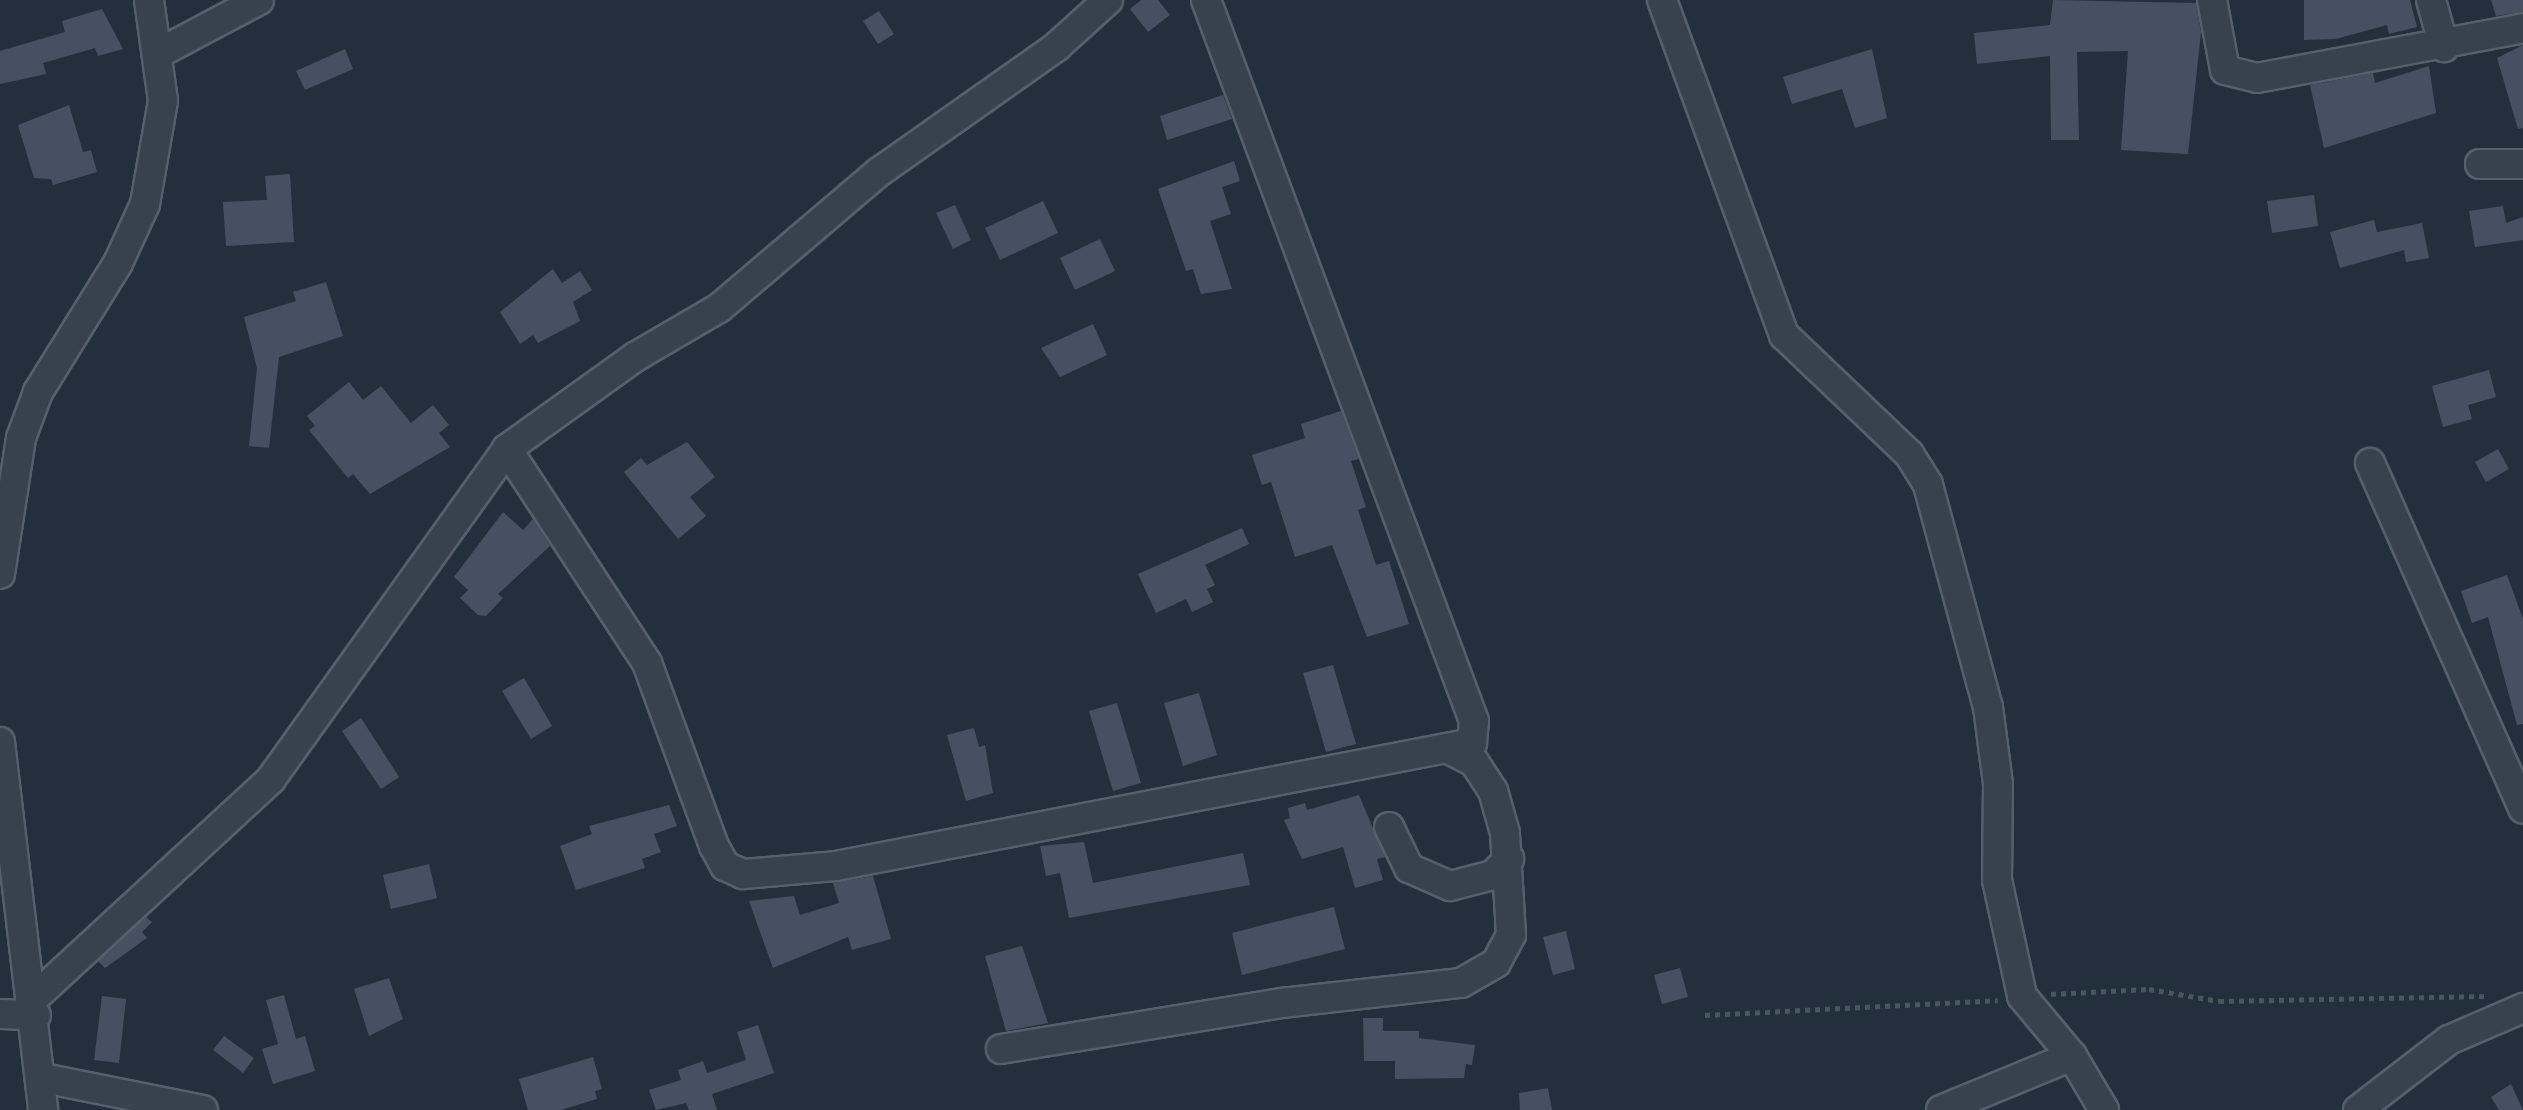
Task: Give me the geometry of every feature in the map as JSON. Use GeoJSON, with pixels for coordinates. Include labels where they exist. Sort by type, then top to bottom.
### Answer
{"type":"FeatureCollection","features":[{"type":"Feature","properties":{"kind":"street"},"geometry":{"type":"LineString","coordinates":[[0,574],[4,503],[37,392],[118,263],[145,205],[160,145],[159,53],[149,0]]}},
{"type":"Feature","properties":{"kind":"street"},"geometry":{"type":"LineString","coordinates":[[159,53],[259,0]]}},
{"type":"Feature","properties":{"kind":"street"},"geometry":{"type":"LineString","coordinates":[[0,1014],[35,1006],[271,779],[507,449],[635,357],[719,309],[879,172],[1056,47],[1108,0]]}},
{"type":"Feature","properties":{"kind":"street"},"geometry":{"type":"LineString","coordinates":[[507,449],[647,663],[713,846],[725,866],[743,874],[836,866],[1472,743],[1474,721],[1206,0]]}},
{"type":"Feature","properties":{"kind":"street"},"geometry":{"type":"LineString","coordinates":[[1662,0],[1784,335],[1909,454],[1928,485],[1988,707],[1997,784],[1998,893],[2022,996],[2072,1056],[2104,1110]]}},
{"type":"Feature","properties":{"kind":"street"},"geometry":{"type":"LineString","coordinates":[[2212,0],[2225,70],[2257,78],[2444,47],[2523,28]]}},
{"type":"Feature","properties":{"kind":"street"},"geometry":{"type":"LineString","coordinates":[[2431,0],[2444,47]]}},
{"type":"Feature","properties":{"kind":"street"},"geometry":{"type":"LineString","coordinates":[[2480,164],[2523,164]]}},
{"type":"Feature","properties":{"kind":"street"},"geometry":{"type":"LineString","coordinates":[[2370,463],[2523,809]]}},
{"type":"Feature","properties":{"kind":"street"},"geometry":{"type":"LineString","coordinates":[[0,742],[35,1006],[43,1078],[43,1110]]}},
{"type":"Feature","properties":{"kind":"street"},"geometry":{"type":"LineString","coordinates":[[1001,1049],[1282,1003],[1461,982],[1496,963],[1511,934],[1509,859],[1493,791],[1474,762],[1448,749]]}},
{"type":"Feature","properties":{"kind":"street"},"geometry":{"type":"LineString","coordinates":[[1389,827],[1409,868],[1439,883],[1472,884],[1509,859]]}},
{"type":"Feature","properties":{"kind":"street"},"geometry":{"type":"LineString","coordinates":[[2358,1110],[2449,1040],[2523,1008]]}},
{"type":"Feature","properties":{"kind":"street"},"geometry":{"type":"LineString","coordinates":[[1941,1110],[2072,1056]]}},
{"type":"Feature","properties":{"kind":"street"},"geometry":{"type":"LineString","coordinates":[[43,1078],[203,1110]]}},
{"type":"Feature","properties":{"kind":"path"},"geometry":{"type":"LineString","coordinates":[[1705,1015],[2150,989],[2219,1002],[2494,995]]}},
{"type":"Feature","properties":{"kind":"building"},"geometry":{"type":"Polygon","coordinates":[[[1141,0],[1158,0],[1170,15],[1148,32],[1130,9],[1141,0]]]}},
{"type":"Feature","properties":{"kind":"building"},"geometry":{"type":"Polygon","coordinates":[[[2053,0],[2196,3],[2201,32],[2188,154],[2121,150],[2128,51],[2077,52],[2079,140],[2051,140],[2050,56],[1977,64],[1974,33],[2050,25],[2053,0]]]}},
{"type":"Feature","properties":{"kind":"building"},"geometry":{"type":"Polygon","coordinates":[[[2304,0],[2410,0],[2417,27],[2389,34],[2387,25],[2336,39],[2304,40],[2304,0]]]}},
{"type":"Feature","properties":{"kind":"building"},"geometry":{"type":"Polygon","coordinates":[[[2491,0],[2523,0],[2523,12],[2496,16],[2491,0]]]}},
{"type":"Feature","properties":{"kind":"building"},"geometry":{"type":"Polygon","coordinates":[[[102,9],[123,49],[98,56],[95,48],[43,63],[46,74],[0,84],[0,51],[65,32],[62,21],[102,9]]]}},
{"type":"Feature","properties":{"kind":"building"},"geometry":{"type":"Polygon","coordinates":[[[879,11],[894,34],[878,44],[863,21],[879,11]]]}},
{"type":"Feature","properties":{"kind":"building"},"geometry":{"type":"Polygon","coordinates":[[[2523,45],[2523,128],[2518,129],[2497,58],[2523,45]]]}},
{"type":"Feature","properties":{"kind":"building"},"geometry":{"type":"Polygon","coordinates":[[[345,49],[353,69],[305,90],[296,71],[345,49]]]}},
{"type":"Feature","properties":{"kind":"building"},"geometry":{"type":"Polygon","coordinates":[[[1872,49],[1887,118],[1855,128],[1842,89],[1792,104],[1783,77],[1872,49]]]}},
{"type":"Feature","properties":{"kind":"building"},"geometry":{"type":"Polygon","coordinates":[[[2429,66],[2436,113],[2324,148],[2310,85],[2373,73],[2375,83],[2429,66]]]}},
{"type":"Feature","properties":{"kind":"building"},"geometry":{"type":"Polygon","coordinates":[[[1223,95],[1232,119],[1167,140],[1160,116],[1223,95]]]}},
{"type":"Feature","properties":{"kind":"building"},"geometry":{"type":"Polygon","coordinates":[[[69,105],[83,152],[91,150],[97,172],[53,185],[51,179],[34,178],[18,125],[69,105]]]}},
{"type":"Feature","properties":{"kind":"building"},"geometry":{"type":"Polygon","coordinates":[[[1234,161],[1240,181],[1222,187],[1231,214],[1210,221],[1232,289],[1201,294],[1193,269],[1186,271],[1158,189],[1234,161]]]}},
{"type":"Feature","properties":{"kind":"building"},"geometry":{"type":"Polygon","coordinates":[[[290,174],[294,242],[226,246],[223,202],[267,200],[265,176],[290,174]]]}},
{"type":"Feature","properties":{"kind":"building"},"geometry":{"type":"Polygon","coordinates":[[[2314,195],[2318,226],[2272,233],[2267,201],[2314,195]]]}},
{"type":"Feature","properties":{"kind":"building"},"geometry":{"type":"Polygon","coordinates":[[[1043,201],[1058,233],[1000,260],[985,228],[1043,201]]]}},
{"type":"Feature","properties":{"kind":"building"},"geometry":{"type":"Polygon","coordinates":[[[955,205],[971,240],[953,249],[936,213],[955,205]]]}},
{"type":"Feature","properties":{"kind":"building"},"geometry":{"type":"Polygon","coordinates":[[[2503,206],[2506,223],[2523,217],[2523,240],[2475,247],[2469,211],[2503,206]]]}},
{"type":"Feature","properties":{"kind":"building"},"geometry":{"type":"Polygon","coordinates":[[[2374,220],[2377,232],[2422,223],[2429,258],[2406,262],[2404,250],[2340,268],[2330,232],[2374,220]]]}},
{"type":"Feature","properties":{"kind":"building"},"geometry":{"type":"Polygon","coordinates":[[[1100,239],[1115,271],[1075,290],[1060,258],[1100,239]]]}},
{"type":"Feature","properties":{"kind":"building"},"geometry":{"type":"Polygon","coordinates":[[[553,269],[562,283],[580,271],[592,290],[573,302],[580,321],[538,343],[533,335],[520,344],[500,312],[553,269]]]}},
{"type":"Feature","properties":{"kind":"building"},"geometry":{"type":"Polygon","coordinates":[[[326,282],[343,336],[279,357],[269,448],[249,446],[257,368],[244,317],[296,301],[293,292],[326,282]]]}},
{"type":"Feature","properties":{"kind":"building"},"geometry":{"type":"Polygon","coordinates":[[[1093,324],[1107,355],[1060,377],[1041,348],[1093,324]]]}},
{"type":"Feature","properties":{"kind":"building"},"geometry":{"type":"Polygon","coordinates":[[[2489,370],[2496,397],[2468,405],[2472,419],[2443,427],[2432,386],[2489,370]]]}},
{"type":"Feature","properties":{"kind":"building"},"geometry":{"type":"Polygon","coordinates":[[[349,382],[363,400],[381,386],[411,423],[433,405],[449,425],[439,433],[450,447],[370,494],[353,474],[348,478],[309,430],[315,426],[307,416],[349,382]]]}},
{"type":"Feature","properties":{"kind":"building"},"geometry":{"type":"Polygon","coordinates":[[[1341,411],[1359,459],[1351,461],[1366,507],[1358,510],[1376,565],[1389,561],[1409,624],[1367,637],[1332,545],[1295,557],[1271,482],[1262,485],[1252,455],[1305,438],[1301,424],[1341,411]]]}},
{"type":"Feature","properties":{"kind":"building"},"geometry":{"type":"Polygon","coordinates":[[[687,442],[715,477],[690,497],[706,516],[678,539],[624,472],[641,458],[647,465],[687,442]]]}},
{"type":"Feature","properties":{"kind":"building"},"geometry":{"type":"Polygon","coordinates":[[[2498,449],[2509,469],[2486,482],[2475,462],[2498,449]]]}},
{"type":"Feature","properties":{"kind":"building"},"geometry":{"type":"Polygon","coordinates":[[[503,512],[523,530],[533,519],[550,546],[498,594],[503,598],[486,616],[478,615],[460,598],[468,590],[454,577],[503,512]]]}},
{"type":"Feature","properties":{"kind":"building"},"geometry":{"type":"Polygon","coordinates":[[[1242,528],[1249,544],[1205,565],[1215,585],[1207,589],[1213,602],[1192,612],[1186,599],[1156,613],[1138,574],[1242,528]]]}},
{"type":"Feature","properties":{"kind":"building"},"geometry":{"type":"Polygon","coordinates":[[[2507,575],[2523,619],[2523,724],[2517,725],[2488,617],[2472,623],[2461,591],[2507,575]]]}},
{"type":"Feature","properties":{"kind":"building"},"geometry":{"type":"Polygon","coordinates":[[[1333,665],[1356,744],[1326,752],[1303,673],[1333,665]]]}},
{"type":"Feature","properties":{"kind":"building"},"geometry":{"type":"Polygon","coordinates":[[[524,678],[552,726],[531,739],[502,691],[524,678]]]}},
{"type":"Feature","properties":{"kind":"building"},"geometry":{"type":"Polygon","coordinates":[[[1199,693],[1217,755],[1183,766],[1164,703],[1199,693]]]}},
{"type":"Feature","properties":{"kind":"building"},"geometry":{"type":"Polygon","coordinates":[[[1117,703],[1141,783],[1113,791],[1089,711],[1117,703]]]}},
{"type":"Feature","properties":{"kind":"building"},"geometry":{"type":"Polygon","coordinates":[[[361,718],[399,777],[381,789],[342,731],[361,718]]]}},
{"type":"Feature","properties":{"kind":"building"},"geometry":{"type":"Polygon","coordinates":[[[974,728],[979,747],[985,745],[993,793],[966,801],[947,735],[974,728]]]}},
{"type":"Feature","properties":{"kind":"building"},"geometry":{"type":"Polygon","coordinates":[[[1359,795],[1385,857],[1377,859],[1383,880],[1355,888],[1343,847],[1302,859],[1284,820],[1290,818],[1288,808],[1305,803],[1307,810],[1359,795]]]}},
{"type":"Feature","properties":{"kind":"building"},"geometry":{"type":"Polygon","coordinates":[[[669,805],[677,826],[654,834],[661,852],[642,859],[645,868],[576,890],[560,846],[592,834],[589,826],[669,805]]]}},
{"type":"Feature","properties":{"kind":"building"},"geometry":{"type":"Polygon","coordinates":[[[1084,842],[1093,883],[1243,853],[1250,885],[1069,918],[1060,873],[1046,876],[1040,846],[1084,842]]]}},
{"type":"Feature","properties":{"kind":"building"},"geometry":{"type":"Polygon","coordinates":[[[429,864],[437,898],[391,909],[383,875],[429,864]]]}},
{"type":"Feature","properties":{"kind":"building"},"geometry":{"type":"Polygon","coordinates":[[[873,876],[891,939],[852,950],[848,937],[773,968],[749,901],[794,896],[800,915],[839,903],[833,883],[873,876]]]}},
{"type":"Feature","properties":{"kind":"building"},"geometry":{"type":"Polygon","coordinates":[[[1334,907],[1345,949],[1242,975],[1232,933],[1334,907]]]}},
{"type":"Feature","properties":{"kind":"building"},"geometry":{"type":"Polygon","coordinates":[[[146,917],[152,922],[142,932],[147,938],[105,968],[98,961],[146,917]]]}},
{"type":"Feature","properties":{"kind":"building"},"geometry":{"type":"Polygon","coordinates":[[[1566,931],[1575,969],[1553,975],[1543,937],[1566,931]]]}},
{"type":"Feature","properties":{"kind":"building"},"geometry":{"type":"Polygon","coordinates":[[[1022,946],[1048,1023],[1006,1031],[985,956],[1022,946]]]}},
{"type":"Feature","properties":{"kind":"building"},"geometry":{"type":"Polygon","coordinates":[[[1680,968],[1688,997],[1662,1004],[1654,975],[1680,968]]]}},
{"type":"Feature","properties":{"kind":"building"},"geometry":{"type":"Polygon","coordinates":[[[389,978],[403,1019],[369,1036],[354,989],[389,978]]]}},
{"type":"Feature","properties":{"kind":"building"},"geometry":{"type":"Polygon","coordinates":[[[284,995],[296,1039],[305,1036],[315,1071],[273,1084],[262,1049],[278,1044],[266,1000],[284,995]]]}},
{"type":"Feature","properties":{"kind":"building"},"geometry":{"type":"Polygon","coordinates":[[[102,996],[126,999],[119,1063],[94,1060],[102,996]]]}},
{"type":"Feature","properties":{"kind":"building"},"geometry":{"type":"Polygon","coordinates":[[[1363,1018],[1383,1018],[1383,1031],[1419,1031],[1419,1038],[1475,1045],[1472,1065],[1466,1064],[1464,1078],[1395,1079],[1395,1061],[1364,1061],[1363,1018]]]}},
{"type":"Feature","properties":{"kind":"building"},"geometry":{"type":"Polygon","coordinates":[[[758,1025],[774,1073],[712,1094],[717,1110],[689,1110],[686,1103],[656,1110],[649,1090],[681,1080],[678,1070],[703,1061],[707,1073],[746,1060],[737,1032],[758,1025]]]}},
{"type":"Feature","properties":{"kind":"building"},"geometry":{"type":"Polygon","coordinates":[[[224,1036],[254,1058],[243,1073],[213,1050],[224,1036]]]}},
{"type":"Feature","properties":{"kind":"building"},"geometry":{"type":"Polygon","coordinates":[[[593,1057],[602,1089],[595,1091],[597,1099],[561,1110],[528,1110],[519,1079],[593,1057]]]}},
{"type":"Feature","properties":{"kind":"building"},"geometry":{"type":"Polygon","coordinates":[[[2511,1084],[2523,1110],[2499,1110],[2491,1097],[2511,1084]]]}},
{"type":"Feature","properties":{"kind":"building"},"geometry":{"type":"Polygon","coordinates":[[[1548,1088],[1552,1110],[1520,1110],[1519,1093],[1548,1088]]]}}]}
